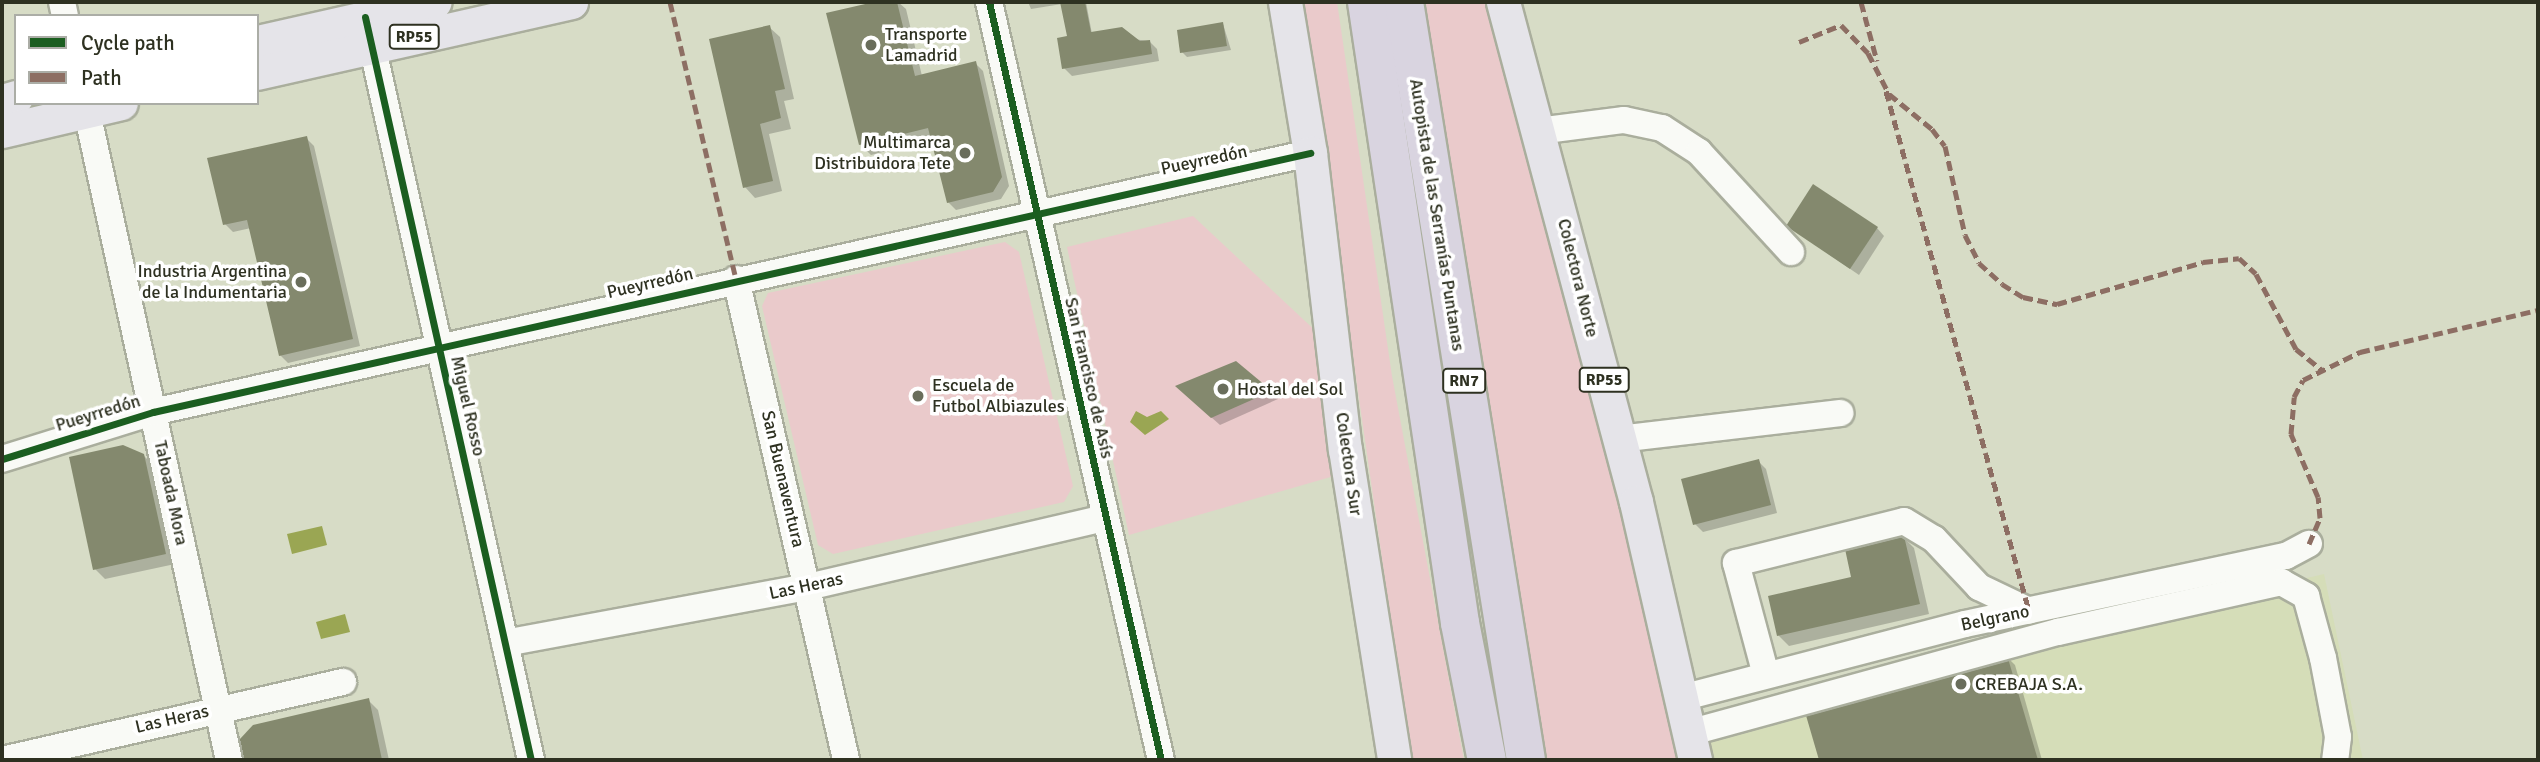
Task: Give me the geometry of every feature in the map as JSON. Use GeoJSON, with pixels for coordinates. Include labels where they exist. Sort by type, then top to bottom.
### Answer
{"type":"FeatureCollection","features":[{"type":"Feature","properties":{"kind":"highway","name":"Autopista de las Serranías Puntanas"},"geometry":{"type":"LineString","coordinates":[[1367,2],[1454,583],[1487,760]]}},
{"type":"Feature","properties":{"kind":"highway","name":"Autopista de las Serranías Puntanas"},"geometry":{"type":"LineString","coordinates":[[1404,2],[1526,760]]}},
{"type":"Feature","properties":{"kind":"main road","name":"RP55"},"geometry":{"type":"LineString","coordinates":[[259,71],[369,32],[435,2]]}},
{"type":"Feature","properties":{"kind":"main road","name":"RP55"},"geometry":{"type":"LineString","coordinates":[[259,42],[369,32],[571,2]]}},
{"type":"Feature","properties":{"kind":"main road","name":"Colectora Sur"},"geometry":{"type":"LineString","coordinates":[[1284,2],[1310,153],[1345,449],[1394,760]]}},
{"type":"Feature","properties":{"kind":"main road","name":"Colectora Norte"},"geometry":{"type":"LineString","coordinates":[[1503,2],[1619,439],[1692,746]]}},
{"type":"Feature","properties":{"kind":"main road"},"geometry":{"type":"LineString","coordinates":[[2,131],[86,107],[104,105]]}},
{"type":"Feature","properties":{"kind":"street","name":"San Francisco de Asís"},"geometry":{"type":"LineString","coordinates":[[989,2],[1161,760]]}},
{"type":"Feature","properties":{"kind":"street","name":"Miguel Rosso"},"geometry":{"type":"LineString","coordinates":[[369,32],[531,760]]}},
{"type":"Feature","properties":{"kind":"street","name":"Taboada Mora"},"geometry":{"type":"LineString","coordinates":[[86,107],[229,760]]}},
{"type":"Feature","properties":{"kind":"street"},"geometry":{"type":"LineString","coordinates":[[1538,131],[1624,120],[1662,128],[1699,152],[1791,252]]}},
{"type":"Feature","properties":{"kind":"street","name":"Pueyrredón"},"geometry":{"type":"LineString","coordinates":[[2,459],[153,412],[736,279],[1310,153]]}},
{"type":"Feature","properties":{"kind":"street","name":"San Buenaventura"},"geometry":{"type":"LineString","coordinates":[[736,279],[846,760]]}},
{"type":"Feature","properties":{"kind":"street"},"geometry":{"type":"LineString","coordinates":[[1619,439],[1840,413]]}},
{"type":"Feature","properties":{"kind":"street","name":"Las Heras"},"geometry":{"type":"LineString","coordinates":[[505,643],[808,587],[1104,518]]}},
{"type":"Feature","properties":{"kind":"street"},"geometry":{"type":"LineString","coordinates":[[1766,675],[1736,563],[1904,521],[1934,539],[1979,587],[2029,611]]}},
{"type":"Feature","properties":{"kind":"street","name":"Belgrano"},"geometry":{"type":"LineString","coordinates":[[1681,698],[2029,611],[2286,556],[2309,544]]}},
{"type":"Feature","properties":{"kind":"street"},"geometry":{"type":"LineString","coordinates":[[1692,746],[2058,632],[2281,582],[2306,596],[2335,724],[2335,760]]}},
{"type":"Feature","properties":{"kind":"street","name":"Las Heras"},"geometry":{"type":"LineString","coordinates":[[2,760],[218,708],[343,682]]}},
{"type":"Feature","properties":{"kind":"shaded area"},"geometry":{"type":"Polygon","coordinates":[[[1302,2],[1337,2],[1392,376],[1464,760],[1411,760],[1302,2]]]}},
{"type":"Feature","properties":{"kind":"shaded area"},"geometry":{"type":"Polygon","coordinates":[[[1409,2],[1492,2],[1684,760],[1539,760],[1409,2]]]}},
{"type":"Feature","properties":{"kind":"shaded area"},"geometry":{"type":"Polygon","coordinates":[[[1193,216],[1320,335],[1341,474],[1129,535],[1067,247],[1193,216]]]}},
{"type":"Feature","properties":{"kind":"shaded area","name":"Escuela de Futbol Albiazules"},"geometry":{"type":"Polygon","coordinates":[[[1005,242],[1019,252],[1073,486],[1064,502],[833,554],[818,545],[762,306],[768,293],[1005,242]]]}},
{"type":"Feature","properties":{"kind":"shaded area"},"geometry":{"type":"Polygon","coordinates":[[[1136,411],[1147,417],[1161,411],[1169,419],[1145,435],[1130,422],[1136,411]]]}},
{"type":"Feature","properties":{"kind":"shaded area"},"geometry":{"type":"Polygon","coordinates":[[[322,526],[327,545],[292,554],[287,534],[322,526]]]}},
{"type":"Feature","properties":{"kind":"shaded area"},"geometry":{"type":"Polygon","coordinates":[[[2324,574],[2363,760],[1712,760],[1703,723],[2324,574]]]}},
{"type":"Feature","properties":{"kind":"shaded area"},"geometry":{"type":"Polygon","coordinates":[[[345,614],[350,632],[321,639],[316,622],[345,614]]]}},
{"type":"Feature","properties":{"kind":"building"},"geometry":{"type":"Polygon","coordinates":[[[874,2],[897,2],[915,76],[976,61],[1002,177],[993,192],[947,203],[928,128],[859,145],[826,13],[874,2]]]}},
{"type":"Feature","properties":{"kind":"building"},"geometry":{"type":"Polygon","coordinates":[[[1060,2],[1085,2],[1091,32],[1122,27],[1140,41],[1150,40],[1152,54],[1062,69],[1057,38],[1067,36],[1060,2]]]}},
{"type":"Feature","properties":{"kind":"building"},"geometry":{"type":"Polygon","coordinates":[[[1223,22],[1227,46],[1180,53],[1177,30],[1223,22]]]}},
{"type":"Feature","properties":{"kind":"building"},"geometry":{"type":"Polygon","coordinates":[[[770,25],[785,89],[775,91],[781,118],[760,124],[773,181],[743,188],[709,39],[770,25]]]}},
{"type":"Feature","properties":{"kind":"building","name":"Industria Argentina de la Indumentaria"},"geometry":{"type":"Polygon","coordinates":[[[307,136],[353,339],[279,356],[247,220],[223,225],[207,158],[307,136]]]}},
{"type":"Feature","properties":{"kind":"building"},"geometry":{"type":"Polygon","coordinates":[[[1813,184],[1878,227],[1850,269],[1786,226],[1813,184]]]}},
{"type":"Feature","properties":{"kind":"building","name":"Hostal del Sol"},"geometry":{"type":"Polygon","coordinates":[[[1236,361],[1272,391],[1211,418],[1175,386],[1236,361]]]}},
{"type":"Feature","properties":{"kind":"building"},"geometry":{"type":"Polygon","coordinates":[[[123,445],[144,454],[166,554],[93,570],[69,457],[123,445]]]}},
{"type":"Feature","properties":{"kind":"building"},"geometry":{"type":"Polygon","coordinates":[[[1759,459],[1771,505],[1693,525],[1681,479],[1759,459]]]}},
{"type":"Feature","properties":{"kind":"building"},"geometry":{"type":"Polygon","coordinates":[[[1904,536],[1920,604],[1777,636],[1768,596],[1851,577],[1845,549],[1904,536]]]}},
{"type":"Feature","properties":{"kind":"building","name":"CREBAJA S.A."},"geometry":{"type":"Polygon","coordinates":[[[2007,655],[2038,760],[1819,760],[1805,712],[2007,655]]]}},
{"type":"Feature","properties":{"kind":"building"},"geometry":{"type":"Polygon","coordinates":[[[369,698],[382,760],[243,760],[239,740],[253,725],[369,698]]]}},
{"type":"Feature","properties":{"kind":"marked path"},"geometry":{"type":"LineString","coordinates":[[670,2],[736,279]]}},
{"type":"Feature","properties":{"kind":"marked path"},"geometry":{"type":"LineString","coordinates":[[1861,2],[1877,61]]}},
{"type":"Feature","properties":{"kind":"marked path"},"geometry":{"type":"LineString","coordinates":[[1799,42],[1841,25],[1868,53],[1889,94],[1932,129],[1945,146],[1965,235],[1979,263],[2002,284],[2023,297],[2057,304],[2203,262],[2239,258],[2256,274],[2296,349],[2322,370]]}},
{"type":"Feature","properties":{"kind":"marked path"},"geometry":{"type":"LineString","coordinates":[[1886,91],[2029,611]]}},
{"type":"Feature","properties":{"kind":"marked path"},"geometry":{"type":"LineString","coordinates":[[2309,544],[2320,518],[2318,497],[2291,434],[2294,397],[2303,380],[2360,352],[2538,310]]}},
{"type":"Feature","properties":{"kind":"cycle path"},"geometry":{"type":"LineString","coordinates":[[989,2],[1161,760]]}},
{"type":"Feature","properties":{"kind":"cycle path"},"geometry":{"type":"LineString","coordinates":[[365,17],[531,760]]}},
{"type":"Feature","properties":{"kind":"cycle path"},"geometry":{"type":"LineString","coordinates":[[2,459],[153,412],[1310,153]]}},
{"type":"Feature","properties":{"kind":"place","name":"Transporte Lamadrid"},"geometry":{"type":"Point","coordinates":[871,45]}},
{"type":"Feature","properties":{"kind":"place","name":"Multimarca Distribuidora Tete"},"geometry":{"type":"Point","coordinates":[965,153]}},
{"type":"Feature","properties":{"kind":"place","name":"Industria Argentina de la Indumentaria"},"geometry":{"type":"Point","coordinates":[301,282]}},
{"type":"Feature","properties":{"kind":"place","name":"Hostal del Sol"},"geometry":{"type":"Point","coordinates":[1223,389]}},
{"type":"Feature","properties":{"kind":"place","name":"Escuela de Futbol Albiazules"},"geometry":{"type":"Point","coordinates":[918,396]}},
{"type":"Feature","properties":{"kind":"place","name":"CREBAJA S.A."},"geometry":{"type":"Point","coordinates":[1961,684]}}]}
